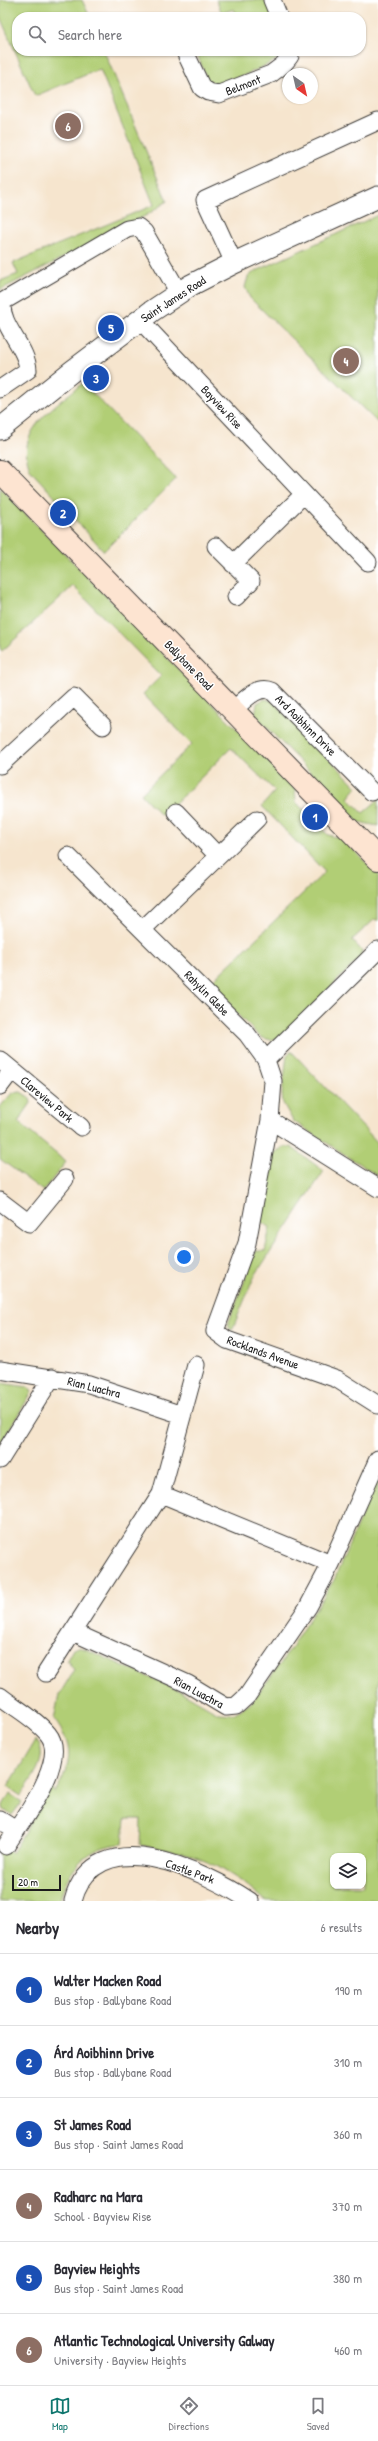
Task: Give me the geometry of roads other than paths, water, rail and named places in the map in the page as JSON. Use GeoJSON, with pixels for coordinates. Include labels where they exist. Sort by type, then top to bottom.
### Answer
{"type":"FeatureCollection","features":[{"type":"Feature","properties":{"kind":"main road","name":"Ballybane Road"},"geometry":{"type":"LineString","coordinates":[[0,471],[233,710],[376,853]]}},
{"type":"Feature","properties":{"kind":"street"},"geometry":{"type":"LineString","coordinates":[[272,0],[277,12]]}},
{"type":"Feature","properties":{"kind":"street","name":"Belmont"},"geometry":{"type":"LineString","coordinates":[[188,56],[188,60],[202,88],[208,92],[219,94],[271,74],[283,65],[290,56]]}},
{"type":"Feature","properties":{"kind":"street"},"geometry":{"type":"LineString","coordinates":[[234,262],[205,200],[378,121]]}},
{"type":"Feature","properties":{"kind":"street","name":"Saint James Road"},"geometry":{"type":"LineString","coordinates":[[0,428],[140,320],[179,293],[234,262],[378,197]]}},
{"type":"Feature","properties":{"kind":"street"},"geometry":{"type":"LineString","coordinates":[[0,389],[28,370],[24,355],[2,317],[2,302],[127,229],[138,227],[144,232],[179,293]]}},
{"type":"Feature","properties":{"kind":"street","name":"Bayview Rise"},"geometry":{"type":"LineString","coordinates":[[140,320],[303,495],[368,562]]}},
{"type":"Feature","properties":{"kind":"street"},"geometry":{"type":"LineString","coordinates":[[233,564],[303,495]]}},
{"type":"Feature","properties":{"kind":"street"},"geometry":{"type":"LineString","coordinates":[[216,546],[251,581],[236,597]]}},
{"type":"Feature","properties":{"kind":"street","name":"Ard Aoibhinn Drive"},"geometry":{"type":"LineString","coordinates":[[233,710],[252,693],[265,690],[272,692],[372,792]]}},
{"type":"Feature","properties":{"kind":"street"},"geometry":{"type":"LineString","coordinates":[[1,764],[74,697],[103,726]]}},
{"type":"Feature","properties":{"kind":"street"},"geometry":{"type":"LineString","coordinates":[[176,812],[218,856]]}},
{"type":"Feature","properties":{"kind":"street"},"geometry":{"type":"LineString","coordinates":[[143,929],[257,819]]}},
{"type":"Feature","properties":{"kind":"street","name":"Rahylin Glebe"},"geometry":{"type":"LineString","coordinates":[[68,856],[247,1034],[266,1060],[273,1081],[270,1120],[241,1261]]}},
{"type":"Feature","properties":{"kind":"street"},"geometry":{"type":"LineString","coordinates":[[266,1060],[378,950]]}},
{"type":"Feature","properties":{"kind":"street","name":"Clareview Park"},"geometry":{"type":"LineString","coordinates":[[0,1086],[6,1065],[81,1127]]}},
{"type":"Feature","properties":{"kind":"street"},"geometry":{"type":"LineString","coordinates":[[270,1120],[378,1188]]}},
{"type":"Feature","properties":{"kind":"street"},"geometry":{"type":"LineString","coordinates":[[0,1202],[28,1223],[66,1179]]}},
{"type":"Feature","properties":{"kind":"street","name":"Rocklands Avenue"},"geometry":{"type":"LineString","coordinates":[[241,1261],[215,1326],[219,1335],[337,1379],[378,1405]]}},
{"type":"Feature","properties":{"kind":"street"},"geometry":{"type":"LineString","coordinates":[[46,1673],[161,1494],[196,1365]]}},
{"type":"Feature","properties":{"kind":"street","name":"Rian Luachra"},"geometry":{"type":"LineString","coordinates":[[0,1370],[52,1377],[113,1391],[182,1415]]}},
{"type":"Feature","properties":{"kind":"street","name":"Rian Luachra"},"geometry":{"type":"LineString","coordinates":[[0,1460],[52,1377]]}},
{"type":"Feature","properties":{"kind":"street","name":"Rian Luachra"},"geometry":{"type":"LineString","coordinates":[[73,1632],[188,1684],[220,1705],[230,1707],[236,1706],[247,1696],[280,1650],[308,1606],[332,1564],[378,1459]]}},
{"type":"Feature","properties":{"kind":"street"},"geometry":{"type":"LineString","coordinates":[[161,1494],[332,1564]]}},
{"type":"Feature","properties":{"kind":"street"},"geometry":{"type":"LineString","coordinates":[[0,1696],[49,1735],[54,1749],[54,1762],[50,1772],[6,1846]]}},
{"type":"Feature","properties":{"kind":"street"},"geometry":{"type":"LineString","coordinates":[[0,1820],[16,1830]]}},
{"type":"Feature","properties":{"kind":"street","name":"Castle Park"},"geometry":{"type":"LineString","coordinates":[[72,1901],[82,1879],[91,1871],[101,1864],[133,1857],[169,1861],[194,1870],[225,1885],[250,1901]]}},
{"type":"Feature","properties":{"kind":"place","name":"Atlantic Technological University Galway"},"geometry":{"type":"Point","coordinates":[68,126]}},
{"type":"Feature","properties":{"kind":"place","name":"Bayview Heights"},"geometry":{"type":"Point","coordinates":[111,328]}},
{"type":"Feature","properties":{"kind":"place","name":"Radharc na Mara"},"geometry":{"type":"Point","coordinates":[346,361]}},
{"type":"Feature","properties":{"kind":"place","name":"St James Road"},"geometry":{"type":"Point","coordinates":[96,378]}},
{"type":"Feature","properties":{"kind":"place","name":"Árd Aoibhinn Drive"},"geometry":{"type":"Point","coordinates":[63,513]}},
{"type":"Feature","properties":{"kind":"place","name":"Walter Macken Road"},"geometry":{"type":"Point","coordinates":[315,817]}}]}
